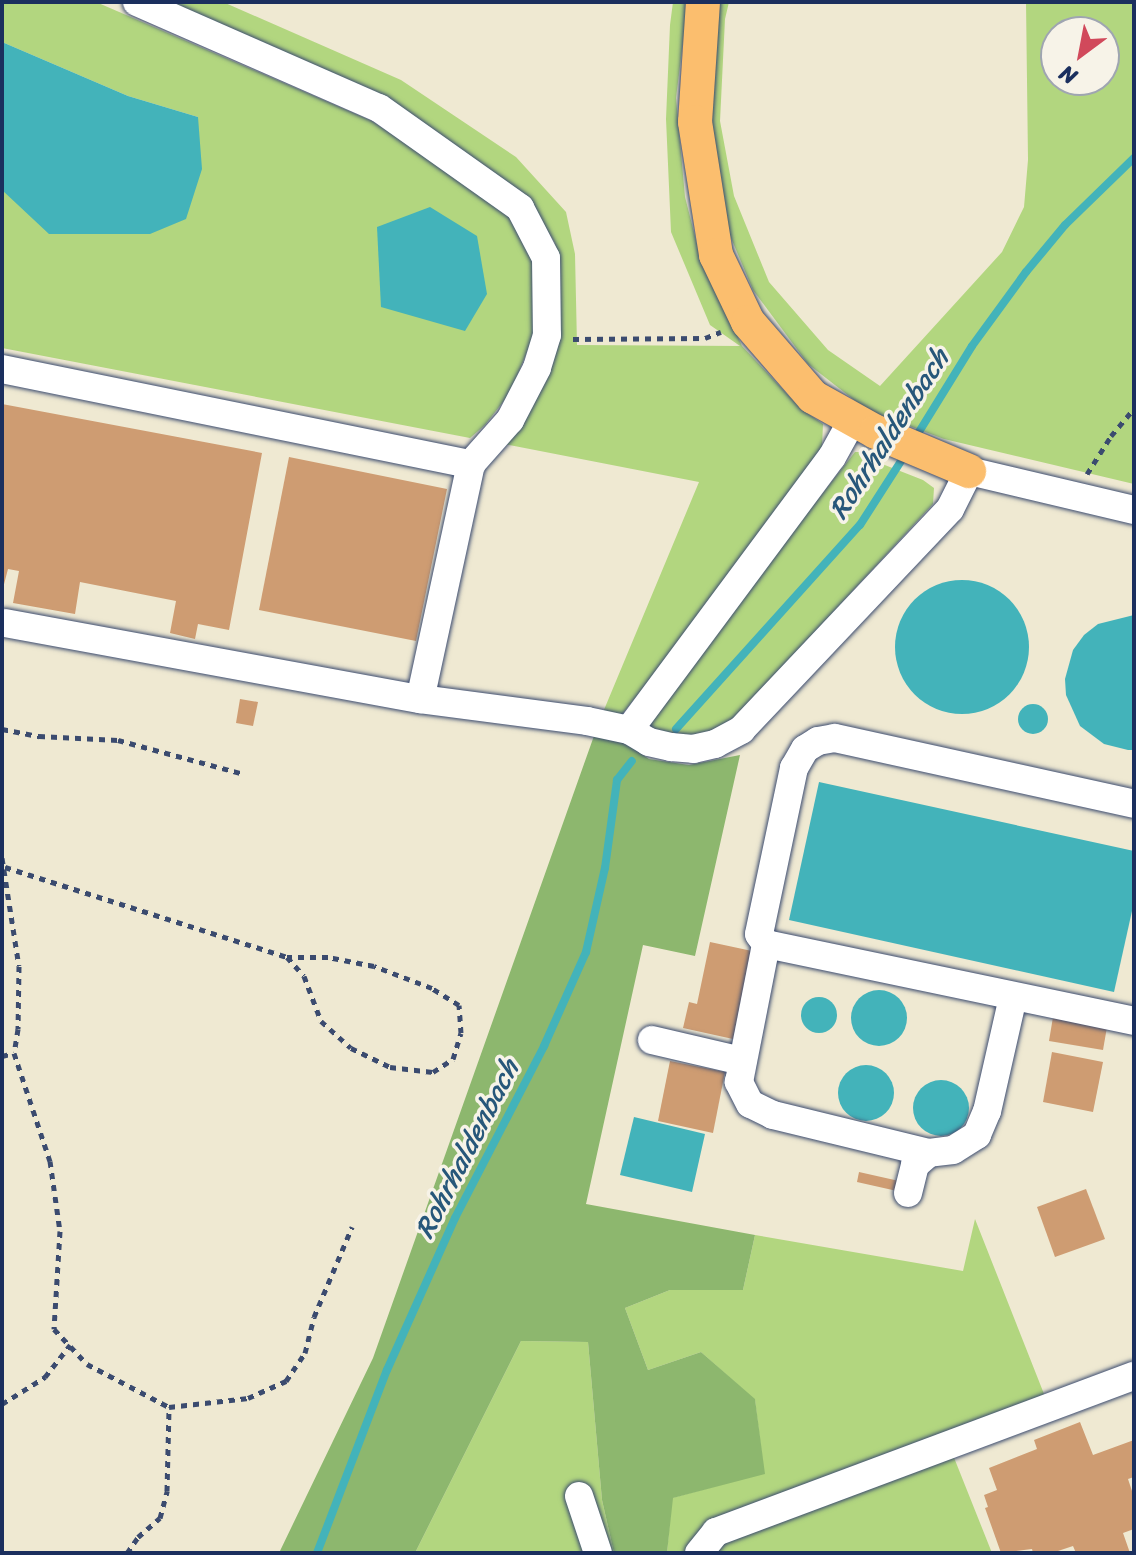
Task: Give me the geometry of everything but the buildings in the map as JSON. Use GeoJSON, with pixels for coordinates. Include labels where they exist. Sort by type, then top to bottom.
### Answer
{"type":"FeatureCollection","features":[{"type":"Feature","properties":{"kind":"main road"},"geometry":{"type":"LineString","coordinates":[[703,2],[695,122],[716,255],[748,322],[813,397],[864,426],[955,465]]}},
{"type":"Feature","properties":{"kind":"street"},"geometry":{"type":"LineString","coordinates":[[137,2],[379,108],[520,208],[546,258],[547,335],[537,368],[510,420],[471,464],[420,699]]}},
{"type":"Feature","properties":{"kind":"street"},"geometry":{"type":"LineString","coordinates":[[2,369],[471,464]]}},
{"type":"Feature","properties":{"kind":"street"},"geometry":{"type":"LineString","coordinates":[[629,730],[832,457],[864,426]]}},
{"type":"Feature","properties":{"kind":"street"},"geometry":{"type":"LineString","coordinates":[[5,623],[420,699],[587,721],[629,730],[649,742],[693,749],[715,744],[741,730],[950,509],[955,465],[1134,510]]}},
{"type":"Feature","properties":{"kind":"street"},"geometry":{"type":"LineString","coordinates":[[1134,804],[835,738],[818,741],[805,749],[794,768],[759,934],[766,944],[1134,1021]]}},
{"type":"Feature","properties":{"kind":"street"},"geometry":{"type":"LineString","coordinates":[[766,944],[739,1082],[750,1104],[773,1115],[929,1153],[953,1150],[977,1135],[987,1111],[1013,997]]}},
{"type":"Feature","properties":{"kind":"street"},"geometry":{"type":"LineString","coordinates":[[652,1040],[742,1061]]}},
{"type":"Feature","properties":{"kind":"street"},"geometry":{"type":"LineString","coordinates":[[908,1193],[915,1165],[929,1153]]}},
{"type":"Feature","properties":{"kind":"street"},"geometry":{"type":"LineString","coordinates":[[699,1553],[716,1532],[1134,1376]]}},
{"type":"Feature","properties":{"kind":"street"},"geometry":{"type":"LineString","coordinates":[[579,1496],[598,1553]]}},
{"type":"Feature","properties":{"kind":"path"},"geometry":{"type":"LineString","coordinates":[[547,335],[566,339],[705,338],[748,322]]}},
{"type":"Feature","properties":{"kind":"path"},"geometry":{"type":"LineString","coordinates":[[1074,495],[1111,436],[1134,409]]}},
{"type":"Feature","properties":{"kind":"path"},"geometry":{"type":"LineString","coordinates":[[2,729],[39,736],[118,740],[244,774]]}},
{"type":"Feature","properties":{"kind":"path"},"geometry":{"type":"LineString","coordinates":[[2,858],[19,966],[18,1029],[14,1053],[50,1161],[60,1231],[54,1329],[87,1364],[169,1407],[248,1398],[286,1381],[305,1353],[314,1317],[352,1227]]}},
{"type":"Feature","properties":{"kind":"path"},"geometry":{"type":"LineString","coordinates":[[4,867],[127,903],[287,957],[328,957],[374,966],[432,988],[459,1005],[461,1033],[453,1059],[433,1072],[390,1067],[351,1048],[321,1021],[304,976],[287,957]]}},
{"type":"Feature","properties":{"kind":"path"},"geometry":{"type":"LineString","coordinates":[[2,1056],[14,1053]]}},
{"type":"Feature","properties":{"kind":"path"},"geometry":{"type":"LineString","coordinates":[[2,1404],[45,1377],[70,1345]]}},
{"type":"Feature","properties":{"kind":"path"},"geometry":{"type":"LineString","coordinates":[[127,1553],[138,1537],[160,1518],[167,1491],[169,1407]]}},
{"type":"Feature","properties":{"kind":"green space"},"geometry":{"type":"Polygon","coordinates":[[[2,2],[96,2],[372,121],[510,214],[537,261],[536,330],[510,393],[485,425],[470,438],[2,348],[2,190],[198,117],[128,96],[2,42],[2,2]]]}},
{"type":"Feature","properties":{"kind":"green space"},"geometry":{"type":"Polygon","coordinates":[[[163,2],[223,2],[401,80],[516,157],[566,212],[575,254],[577,345],[740,346],[710,325],[671,232],[666,119],[670,25],[673,2],[688,2],[676,98],[685,197],[699,252],[742,346],[801,409],[823,424],[822,446],[719,594],[619,718],[601,717],[699,482],[499,443],[557,286],[555,243],[526,197],[163,2]]]}},
{"type":"Feature","properties":{"kind":"green space"},"geometry":{"type":"Polygon","coordinates":[[[717,2],[729,2],[725,19],[720,121],[734,196],[769,282],[828,350],[880,386],[1002,252],[1024,207],[1028,160],[1026,2],[1134,2],[1134,484],[944,439],[867,410],[808,364],[753,290],[718,207],[709,150],[717,2]]]}},
{"type":"Feature","properties":{"kind":"green space"},"geometry":{"type":"Polygon","coordinates":[[[855,452],[868,452],[872,460],[923,480],[934,488],[933,504],[738,715],[721,729],[694,740],[648,731],[644,721],[855,452]]]}},
{"type":"Feature","properties":{"kind":"green space"},"geometry":{"type":"Polygon","coordinates":[[[595,733],[625,743],[649,759],[689,765],[740,755],[695,956],[643,945],[586,1204],[755,1235],[743,1290],[670,1290],[625,1308],[648,1370],[701,1352],[755,1399],[765,1474],[673,1498],[667,1553],[614,1553],[602,1500],[588,1342],[521,1341],[415,1553],[279,1553],[373,1358],[595,733]]]}},
{"type":"Feature","properties":{"kind":"green space"},"geometry":{"type":"Polygon","coordinates":[[[975,1219],[1046,1399],[947,1440],[992,1553],[667,1553],[672,1498],[764,1473],[755,1400],[701,1352],[648,1370],[625,1308],[670,1290],[743,1290],[755,1235],[963,1271],[975,1219]]]}},
{"type":"Feature","properties":{"kind":"green space"},"geometry":{"type":"Polygon","coordinates":[[[521,1341],[588,1342],[602,1500],[614,1553],[415,1553],[521,1341]]]}},
{"type":"Feature","properties":{"kind":"water"},"geometry":{"type":"Polygon","coordinates":[[[2,42],[128,96],[198,117],[202,169],[186,219],[150,234],[49,234],[2,190],[2,42]]]}},
{"type":"Feature","properties":{"kind":"water"},"geometry":{"type":"Polygon","coordinates":[[[430,207],[477,236],[487,294],[465,331],[381,307],[377,227],[430,207]]]}},
{"type":"Feature","properties":{"kind":"water"},"geometry":{"type":"Polygon","coordinates":[[[962,580],[988,585],[1010,599],[1024,621],[1029,647],[1024,673],[1010,695],[988,709],[962,714],[936,709],[914,695],[900,673],[895,647],[900,621],[914,599],[936,585],[962,580]]]}},
{"type":"Feature","properties":{"kind":"water"},"geometry":{"type":"Polygon","coordinates":[[[1134,615],[1134,750],[1128,750],[1104,744],[1080,726],[1066,695],[1065,679],[1073,650],[1084,635],[1098,624],[1134,615]]]}},
{"type":"Feature","properties":{"kind":"water"},"geometry":{"type":"Polygon","coordinates":[[[1033,704],[1044,708],[1048,719],[1044,730],[1033,734],[1022,730],[1018,719],[1022,708],[1033,704]]]}},
{"type":"Feature","properties":{"kind":"water"},"geometry":{"type":"Polygon","coordinates":[[[819,782],[1134,851],[1134,902],[1114,992],[789,920],[819,782]]]}},
{"type":"Feature","properties":{"kind":"water"},"geometry":{"type":"Polygon","coordinates":[[[879,990],[899,998],[907,1018],[899,1038],[879,1046],[859,1038],[851,1018],[859,998],[879,990]]]}},
{"type":"Feature","properties":{"kind":"water"},"geometry":{"type":"Polygon","coordinates":[[[819,997],[832,1002],[837,1015],[832,1028],[819,1033],[806,1028],[801,1015],[806,1002],[819,997]]]}},
{"type":"Feature","properties":{"kind":"water"},"geometry":{"type":"Polygon","coordinates":[[[866,1065],[886,1073],[894,1093],[886,1113],[866,1121],[846,1113],[838,1093],[846,1073],[866,1065]]]}},
{"type":"Feature","properties":{"kind":"water"},"geometry":{"type":"Polygon","coordinates":[[[941,1080],[961,1088],[969,1108],[961,1128],[941,1136],[921,1128],[913,1108],[921,1088],[941,1080]]]}},
{"type":"Feature","properties":{"kind":"water"},"geometry":{"type":"Polygon","coordinates":[[[634,1117],[705,1134],[692,1192],[620,1175],[634,1117]]]}},
{"type":"Feature","properties":{"kind":"waterway","name":"Rohrhaldenbach"},"geometry":{"type":"LineString","coordinates":[[914,440],[972,346],[1026,272],[1065,225],[1134,158]]}},
{"type":"Feature","properties":{"kind":"waterway","name":"Rohrhaldenbach"},"geometry":{"type":"LineString","coordinates":[[676,729],[860,525],[905,455]]}},
{"type":"Feature","properties":{"kind":"waterway","name":"Rohrhaldenbach"},"geometry":{"type":"LineString","coordinates":[[317,1553],[387,1370],[455,1218],[544,1046],[586,952],[605,868],[617,780],[632,761]]}}]}
